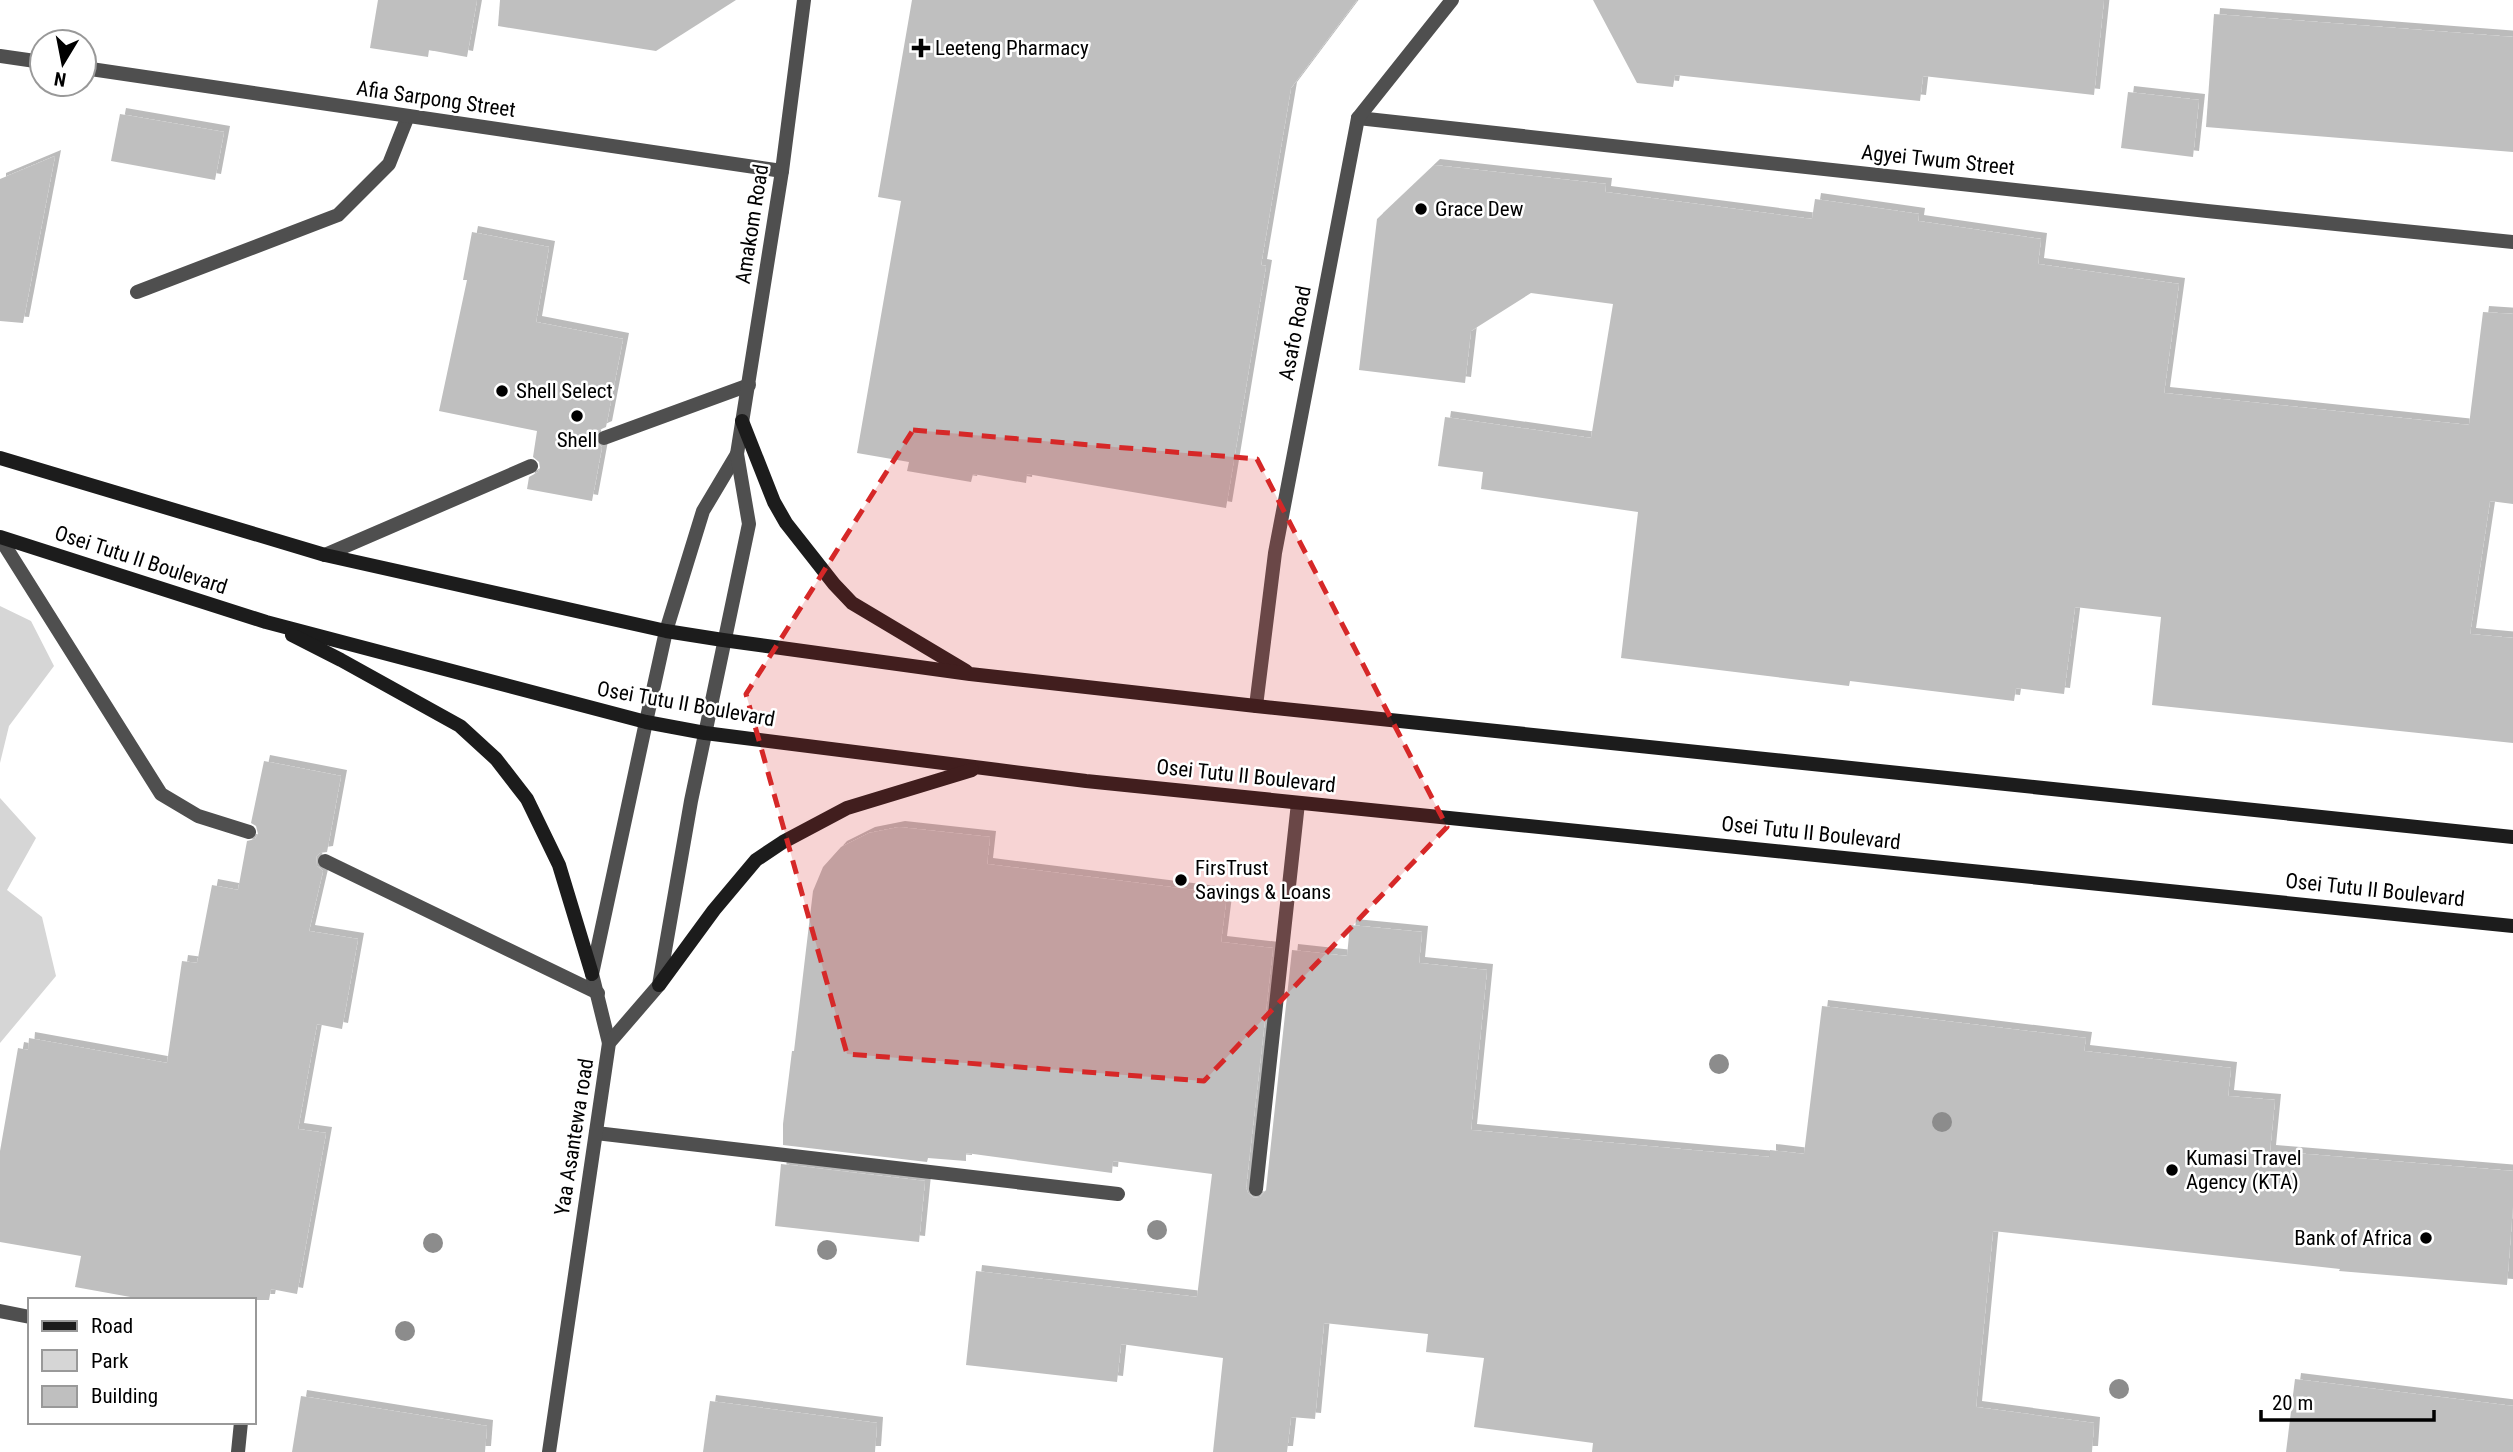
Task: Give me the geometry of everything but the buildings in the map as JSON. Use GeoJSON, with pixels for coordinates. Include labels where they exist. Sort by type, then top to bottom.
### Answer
{"type":"FeatureCollection","features":[{"type":"Feature","properties":{"kind":"main road"},"geometry":{"type":"LineString","coordinates":[[743,421],[774,502],[786,523],[834,584],[852,603],[970,674]]}},
{"type":"Feature","properties":{"kind":"main road"},"geometry":{"type":"LineString","coordinates":[[0,458],[325,555],[666,631],[723,640],[970,674],[1256,706],[2513,837]]}},
{"type":"Feature","properties":{"kind":"main road","name":"Osei Tutu II Boulevard"},"geometry":{"type":"LineString","coordinates":[[0,538],[266,622],[646,722],[705,733],[978,768],[1298,803],[2513,926]]}},
{"type":"Feature","properties":{"kind":"main road"},"geometry":{"type":"LineString","coordinates":[[266,622],[460,726],[496,759],[527,799],[559,865],[592,974]]}},
{"type":"Feature","properties":{"kind":"main road"},"geometry":{"type":"LineString","coordinates":[[659,985],[756,860],[783,842],[847,808],[978,768]]}},
{"type":"Feature","properties":{"kind":"street","name":"Amakom Road"},"geometry":{"type":"LineString","coordinates":[[723,640],[749,524],[737,454],[782,171],[804,0]]}},
{"type":"Feature","properties":{"kind":"street","name":"Asafo Road"},"geometry":{"type":"LineString","coordinates":[[1256,706],[1275,554],[1358,118],[1452,0]]}},
{"type":"Feature","properties":{"kind":"street"},"geometry":{"type":"LineString","coordinates":[[0,56],[28,60]]}},
{"type":"Feature","properties":{"kind":"street","name":"Afia Sarpong Street"},"geometry":{"type":"LineString","coordinates":[[98,70],[782,171]]}},
{"type":"Feature","properties":{"kind":"street"},"geometry":{"type":"LineString","coordinates":[[137,292],[338,215],[389,164],[408,116]]}},
{"type":"Feature","properties":{"kind":"street","name":"Agyei Twum Street"},"geometry":{"type":"LineString","coordinates":[[1358,118],[2513,242]]}},
{"type":"Feature","properties":{"kind":"street"},"geometry":{"type":"LineString","coordinates":[[604,438],[749,385]]}},
{"type":"Feature","properties":{"kind":"street","name":"Amakom Road"},"geometry":{"type":"LineString","coordinates":[[592,974],[666,631],[703,511],[737,454]]}},
{"type":"Feature","properties":{"kind":"street"},"geometry":{"type":"LineString","coordinates":[[325,555],[531,466]]}},
{"type":"Feature","properties":{"kind":"street"},"geometry":{"type":"LineString","coordinates":[[0,538],[162,794],[198,816],[249,832]]}},
{"type":"Feature","properties":{"kind":"street","name":"Yaa Asantewa road"},"geometry":{"type":"LineString","coordinates":[[549,1452],[610,1043],[659,985],[723,640]]}},
{"type":"Feature","properties":{"kind":"street"},"geometry":{"type":"LineString","coordinates":[[1256,1189],[1298,803]]}},
{"type":"Feature","properties":{"kind":"street"},"geometry":{"type":"LineString","coordinates":[[325,861],[598,993]]}},
{"type":"Feature","properties":{"kind":"street"},"geometry":{"type":"LineString","coordinates":[[592,974],[610,1043]]}},
{"type":"Feature","properties":{"kind":"street"},"geometry":{"type":"LineString","coordinates":[[596,1133],[1118,1194]]}},
{"type":"Feature","properties":{"kind":"street"},"geometry":{"type":"LineString","coordinates":[[0,1311],[28,1317]]}},
{"type":"Feature","properties":{"kind":"street"},"geometry":{"type":"LineString","coordinates":[[238,1452],[241,1424]]}},
{"type":"Feature","properties":{"kind":"highlighted area"},"geometry":{"type":"Polygon","coordinates":[[[913,430],[1257,459],[1447,827],[1204,1081],[847,1054],[746,694],[913,430]]]}},
{"type":"Feature","properties":{"kind":"green space"},"geometry":{"type":"Polygon","coordinates":[[[0,606],[31,621],[54,666],[9,726],[0,763],[0,606]]]}},
{"type":"Feature","properties":{"kind":"green space"},"geometry":{"type":"Polygon","coordinates":[[[0,798],[36,838],[7,890],[42,917],[56,976],[0,1043],[0,798]]]}},
{"type":"Feature","properties":{"kind":"place","name":"Leeteng Pharmacy"},"geometry":{"type":"Point","coordinates":[921,48]}},
{"type":"Feature","properties":{"kind":"place","name":"Grace Dew"},"geometry":{"type":"Point","coordinates":[1421,209]}},
{"type":"Feature","properties":{"kind":"place","name":"Shell Select"},"geometry":{"type":"Point","coordinates":[502,391]}},
{"type":"Feature","properties":{"kind":"place","name":"Shell"},"geometry":{"type":"Point","coordinates":[577,416]}},
{"type":"Feature","properties":{"kind":"place","name":"FirsTrust Savings & Loans"},"geometry":{"type":"Point","coordinates":[1181,880]}},
{"type":"Feature","properties":{"kind":"place","name":"Kumasi Travel Agency (KTA)"},"geometry":{"type":"Point","coordinates":[2172,1170]}},
{"type":"Feature","properties":{"kind":"place","name":"Bank of Africa"},"geometry":{"type":"Point","coordinates":[2426,1238]}}]}
